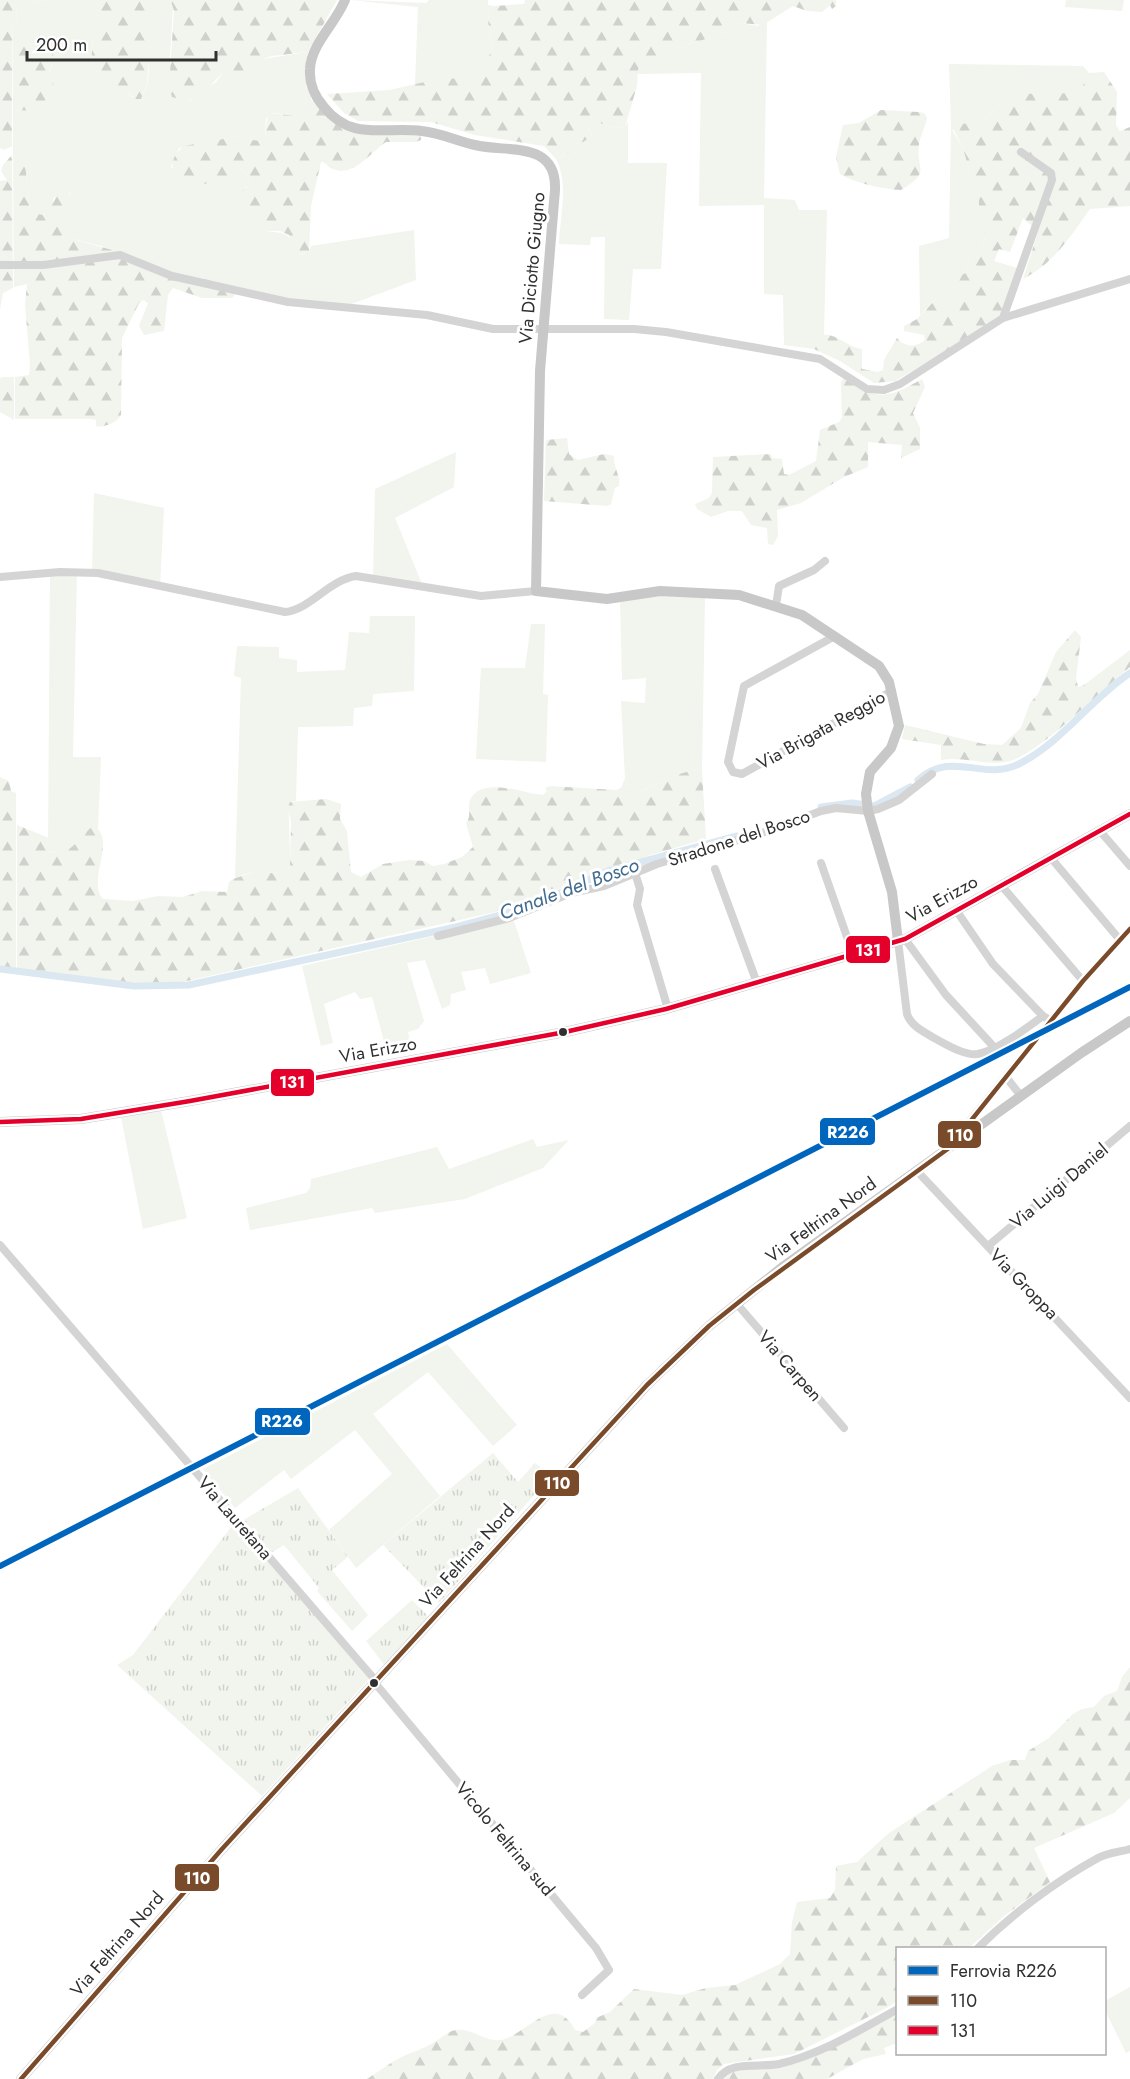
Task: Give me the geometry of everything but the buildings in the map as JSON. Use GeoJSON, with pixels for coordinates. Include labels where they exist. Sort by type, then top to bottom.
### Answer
{"type":"FeatureCollection","features":[{"type":"Feature","properties":{"kind":"main road","name":"Via Diciotto Giugno"},"geometry":{"type":"LineString","coordinates":[[345,0],[317,46],[310,69],[316,96],[341,124],[371,131],[426,131],[477,146],[527,151],[541,157],[553,170],[555,190],[540,371],[536,591]]}},
{"type":"Feature","properties":{"kind":"main road"},"geometry":{"type":"LineString","coordinates":[[536,591],[607,599],[643,592],[740,594],[802,615],[879,666],[892,691],[898,716],[898,735],[891,748],[870,772],[866,787],[867,806],[892,892],[901,940]]}},
{"type":"Feature","properties":{"kind":"main road","name":"Via Erizzo"},"geometry":{"type":"LineString","coordinates":[[0,1122],[81,1119],[190,1101],[565,1032],[668,1009],[901,940],[1130,814]]}},
{"type":"Feature","properties":{"kind":"main road"},"geometry":{"type":"LineString","coordinates":[[949,1148],[1130,1021]]}},
{"type":"Feature","properties":{"kind":"main road","name":"Via Feltrina Nord"},"geometry":{"type":"LineString","coordinates":[[21,2079],[222,1849],[646,1385],[709,1326],[737,1304],[949,1148]]}},
{"type":"Feature","properties":{"kind":"street"},"geometry":{"type":"LineString","coordinates":[[1003,318],[1052,180],[1051,173],[1021,152]]}},
{"type":"Feature","properties":{"kind":"street"},"geometry":{"type":"LineString","coordinates":[[0,265],[43,265],[120,255],[172,276],[288,302],[427,315],[494,329],[644,329],[806,356],[828,363],[858,385],[884,390],[900,384],[955,351],[1003,318],[1130,279]]}},
{"type":"Feature","properties":{"kind":"street"},"geometry":{"type":"LineString","coordinates":[[776,605],[779,586],[814,570],[825,561]]}},
{"type":"Feature","properties":{"kind":"street"},"geometry":{"type":"LineString","coordinates":[[0,577],[91,573],[285,612],[295,610],[338,583],[356,576],[481,596],[536,591]]}},
{"type":"Feature","properties":{"kind":"street","name":"Via Brigata Reggio"},"geometry":{"type":"LineString","coordinates":[[835,636],[744,686],[728,762],[733,772],[742,774],[892,691]]}},
{"type":"Feature","properties":{"kind":"street","name":"Stradone del Bosco"},"geometry":{"type":"LineString","coordinates":[[438,936],[509,918],[571,893],[604,886],[688,854],[765,832],[822,811],[899,800],[932,774]]}},
{"type":"Feature","properties":{"kind":"street"},"geometry":{"type":"LineString","coordinates":[[1100,831],[1130,866]]}},
{"type":"Feature","properties":{"kind":"street"},"geometry":{"type":"LineString","coordinates":[[1051,858],[1120,940]]}},
{"type":"Feature","properties":{"kind":"street"},"geometry":{"type":"LineString","coordinates":[[821,863],[853,954]]}},
{"type":"Feature","properties":{"kind":"street"},"geometry":{"type":"LineString","coordinates":[[715,869],[757,983]]}},
{"type":"Feature","properties":{"kind":"street"},"geometry":{"type":"LineString","coordinates":[[635,873],[640,890],[637,905],[668,1009]]}},
{"type":"Feature","properties":{"kind":"street"},"geometry":{"type":"LineString","coordinates":[[1001,885],[1083,981]]}},
{"type":"Feature","properties":{"kind":"street"},"geometry":{"type":"LineString","coordinates":[[901,940],[904,1004],[912,1024],[960,1051],[978,1054],[1047,1018],[993,964],[956,910]]}},
{"type":"Feature","properties":{"kind":"street","name":"Via Feltrina Nord"},"geometry":{"type":"LineString","coordinates":[[949,1148],[1006,1077],[1047,1018],[1130,929]]}},
{"type":"Feature","properties":{"kind":"street"},"geometry":{"type":"LineString","coordinates":[[901,940],[993,1047]]}},
{"type":"Feature","properties":{"kind":"street"},"geometry":{"type":"LineString","coordinates":[[1006,1077],[1021,1096]]}},
{"type":"Feature","properties":{"kind":"street","name":"Via Luigi Daniel"},"geometry":{"type":"LineString","coordinates":[[988,1246],[1130,1126]]}},
{"type":"Feature","properties":{"kind":"street","name":"Via Groppa"},"geometry":{"type":"LineString","coordinates":[[917,1171],[1130,1398]]}},
{"type":"Feature","properties":{"kind":"street","name":"Via Lauretana"},"geometry":{"type":"LineString","coordinates":[[0,1245],[375,1682]]}},
{"type":"Feature","properties":{"kind":"street","name":"Via Carpen"},"geometry":{"type":"LineString","coordinates":[[737,1304],[844,1428]]}},
{"type":"Feature","properties":{"kind":"street","name":"Vicolo Feltrina sud"},"geometry":{"type":"LineString","coordinates":[[375,1682],[596,1948],[609,1970],[582,1995]]}},
{"type":"Feature","properties":{"kind":"street"},"geometry":{"type":"LineString","coordinates":[[979,1947],[998,1928],[1035,1899],[1100,1857],[1130,1849]]}},
{"type":"Feature","properties":{"kind":"street"},"geometry":{"type":"LineString","coordinates":[[718,2079],[729,2069],[772,2065],[796,2058],[838,2041],[896,2010]]}},
{"type":"Feature","properties":{"kind":"green space"},"geometry":{"type":"Polygon","coordinates":[[[0,0],[12,0],[12,146],[4,150],[0,148],[0,0]]]}},
{"type":"Feature","properties":{"kind":"green space"},"geometry":{"type":"Polygon","coordinates":[[[12,0],[49,0],[17,5],[16,25],[20,40],[29,45],[39,42],[49,45],[55,59],[49,72],[54,81],[49,96],[37,111],[13,110],[12,0]]]}},
{"type":"Feature","properties":{"kind":"green space"},"geometry":{"type":"Polygon","coordinates":[[[49,0],[101,0],[93,33],[91,69],[100,72],[99,87],[113,92],[128,93],[132,97],[141,99],[149,71],[147,3],[172,1],[170,57],[172,97],[192,100],[216,82],[223,73],[249,69],[263,59],[308,52],[306,62],[312,103],[298,116],[273,113],[266,118],[265,138],[260,141],[234,137],[179,148],[171,167],[183,184],[229,178],[240,168],[251,179],[250,185],[245,187],[248,205],[262,216],[265,231],[287,236],[299,255],[309,251],[311,246],[414,230],[416,280],[346,306],[291,300],[194,280],[101,246],[61,236],[70,192],[58,181],[49,211],[39,216],[30,213],[25,163],[13,154],[13,110],[37,111],[49,96],[54,81],[49,73],[53,64],[39,42],[29,45],[19,40],[16,25],[17,5],[49,0]]]}},
{"type":"Feature","properties":{"kind":"green space"},"geometry":{"type":"Polygon","coordinates":[[[101,0],[337,0],[308,52],[272,56],[263,59],[257,67],[238,73],[223,73],[202,95],[191,99],[172,97],[169,87],[174,11],[171,1],[147,4],[149,59],[147,84],[141,99],[136,99],[128,93],[113,93],[99,87],[97,82],[100,72],[91,69],[93,33],[101,0]]]}},
{"type":"Feature","properties":{"kind":"green space"},"geometry":{"type":"Polygon","coordinates":[[[350,0],[426,3],[429,0],[488,0],[488,5],[493,6],[488,22],[492,51],[486,60],[486,75],[415,85],[418,7],[350,0]]]}},
{"type":"Feature","properties":{"kind":"green space"},"geometry":{"type":"Polygon","coordinates":[[[525,0],[836,0],[836,6],[832,9],[830,5],[822,12],[807,11],[793,6],[763,25],[741,23],[728,32],[684,46],[638,69],[637,86],[625,127],[610,128],[593,119],[588,127],[592,136],[583,142],[573,144],[568,153],[556,159],[544,146],[475,135],[431,122],[358,121],[344,113],[327,94],[390,90],[429,81],[485,75],[486,60],[492,51],[488,22],[490,11],[493,6],[524,4],[525,0]]]}},
{"type":"Feature","properties":{"kind":"green space"},"geometry":{"type":"Polygon","coordinates":[[[1066,0],[1124,0],[1122,11],[1065,7],[1066,0]]]}},
{"type":"Feature","properties":{"kind":"green space"},"geometry":{"type":"Polygon","coordinates":[[[767,22],[764,198],[795,200],[799,210],[827,210],[824,335],[812,343],[814,349],[784,345],[783,295],[764,294],[764,205],[699,206],[701,73],[637,74],[637,69],[684,46],[728,32],[741,23],[758,26],[767,22]]]}},
{"type":"Feature","properties":{"kind":"green space"},"geometry":{"type":"Polygon","coordinates":[[[949,64],[1083,66],[1089,73],[1082,91],[1007,98],[982,122],[952,130],[963,148],[971,177],[979,184],[979,221],[986,235],[981,250],[971,254],[966,273],[951,280],[958,289],[963,288],[965,293],[963,297],[938,297],[920,315],[919,246],[949,238],[951,125],[949,64]]]}},
{"type":"Feature","properties":{"kind":"green space"},"geometry":{"type":"Polygon","coordinates":[[[1104,72],[1117,92],[1116,125],[1120,131],[1130,127],[1130,206],[1090,209],[1053,257],[1023,279],[1038,232],[1023,218],[1010,252],[999,249],[994,261],[1017,268],[1003,313],[947,351],[895,381],[874,383],[840,361],[814,349],[812,343],[818,337],[830,335],[862,349],[862,369],[878,372],[883,370],[884,360],[897,338],[910,345],[925,340],[924,335],[904,331],[904,326],[917,319],[938,297],[963,297],[965,293],[963,289],[953,289],[950,285],[951,279],[966,273],[971,254],[981,250],[986,235],[979,221],[979,184],[971,177],[963,148],[951,125],[982,122],[1007,98],[1016,94],[1077,93],[1082,90],[1089,73],[1104,72]]]}},
{"type":"Feature","properties":{"kind":"green space"},"geometry":{"type":"Polygon","coordinates":[[[313,93],[337,122],[422,132],[421,140],[416,142],[386,142],[362,162],[348,170],[333,169],[321,162],[311,206],[309,251],[294,256],[289,235],[280,231],[265,231],[262,217],[249,209],[242,191],[250,184],[251,179],[240,168],[229,178],[209,183],[185,185],[174,181],[174,158],[184,146],[234,137],[260,141],[265,138],[268,113],[298,116],[312,103],[313,93]]]}},
{"type":"Feature","properties":{"kind":"green space"},"geometry":{"type":"Polygon","coordinates":[[[881,110],[918,112],[924,113],[927,117],[919,145],[920,175],[901,190],[869,185],[840,174],[836,157],[843,125],[859,123],[881,110]]]}},
{"type":"Feature","properties":{"kind":"green space"},"geometry":{"type":"Polygon","coordinates":[[[593,119],[610,128],[625,127],[628,122],[628,163],[667,163],[661,269],[633,269],[629,320],[604,319],[605,237],[591,237],[590,245],[559,244],[563,189],[560,168],[556,159],[568,153],[573,144],[583,142],[592,135],[588,127],[593,119]]]}},
{"type":"Feature","properties":{"kind":"green space"},"geometry":{"type":"Polygon","coordinates":[[[13,154],[19,155],[25,163],[30,213],[44,215],[55,199],[51,184],[54,180],[63,183],[68,189],[69,204],[62,236],[116,251],[160,272],[215,281],[238,291],[232,298],[202,298],[173,288],[168,295],[164,331],[144,335],[139,326],[148,303],[143,300],[139,303],[122,338],[121,415],[107,425],[96,426],[96,420],[91,419],[15,419],[15,377],[29,375],[30,365],[25,304],[27,284],[14,287],[13,154]]]}},
{"type":"Feature","properties":{"kind":"green space"},"geometry":{"type":"Polygon","coordinates":[[[12,155],[13,288],[3,293],[0,309],[0,181],[7,180],[1,171],[12,155]]]}},
{"type":"Feature","properties":{"kind":"green space"},"geometry":{"type":"Polygon","coordinates":[[[14,377],[14,420],[0,412],[0,378],[14,377]]]}},
{"type":"Feature","properties":{"kind":"green space"},"geometry":{"type":"Polygon","coordinates":[[[844,378],[865,391],[882,395],[900,391],[922,379],[925,387],[913,413],[920,428],[920,449],[901,458],[902,445],[868,442],[868,467],[844,477],[801,503],[777,510],[778,536],[773,545],[768,544],[767,528],[751,525],[742,511],[728,511],[711,517],[697,509],[695,504],[709,498],[712,493],[713,457],[771,454],[772,458],[782,459],[784,474],[789,475],[816,461],[820,430],[839,422],[842,418],[841,382],[844,378]]]}},
{"type":"Feature","properties":{"kind":"green space"},"geometry":{"type":"Polygon","coordinates":[[[567,438],[569,454],[578,460],[604,454],[614,456],[619,486],[615,488],[611,504],[607,506],[544,501],[546,440],[567,438]]]}},
{"type":"Feature","properties":{"kind":"green space"},"geometry":{"type":"Polygon","coordinates":[[[456,452],[454,487],[395,518],[424,589],[373,579],[375,489],[456,452]]]}},
{"type":"Feature","properties":{"kind":"green space"},"geometry":{"type":"Polygon","coordinates":[[[94,493],[164,508],[160,587],[92,574],[94,493]]]}},
{"type":"Feature","properties":{"kind":"green space"},"geometry":{"type":"Polygon","coordinates":[[[77,572],[73,757],[101,757],[98,829],[93,827],[65,854],[50,852],[48,848],[50,573],[77,572]]]}},
{"type":"Feature","properties":{"kind":"green space"},"geometry":{"type":"Polygon","coordinates":[[[705,594],[702,770],[683,773],[631,793],[625,778],[621,701],[645,703],[646,678],[622,680],[620,598],[705,594]]]}},
{"type":"Feature","properties":{"kind":"green space"},"geometry":{"type":"Polygon","coordinates":[[[370,616],[415,616],[414,691],[373,694],[372,706],[354,708],[353,726],[298,727],[296,801],[290,802],[289,806],[290,867],[274,874],[260,871],[235,878],[241,678],[234,676],[237,646],[279,647],[279,658],[297,660],[297,672],[345,670],[349,632],[369,633],[370,616]]]}},
{"type":"Feature","properties":{"kind":"green space"},"geometry":{"type":"Polygon","coordinates":[[[531,624],[545,624],[543,694],[548,695],[546,762],[476,759],[481,668],[525,668],[531,624]]]}},
{"type":"Feature","properties":{"kind":"green space"},"geometry":{"type":"Polygon","coordinates":[[[1075,630],[1081,637],[1076,678],[1078,687],[1084,685],[1130,650],[1130,667],[1054,734],[1023,756],[1002,763],[958,759],[941,760],[941,745],[902,739],[905,725],[984,744],[1002,745],[1021,728],[1030,703],[1038,694],[1056,652],[1075,630]]]}},
{"type":"Feature","properties":{"kind":"green space"},"geometry":{"type":"Polygon","coordinates":[[[702,770],[706,839],[650,855],[611,874],[569,885],[518,907],[178,983],[116,982],[17,968],[17,825],[49,838],[49,852],[57,853],[69,849],[93,826],[100,832],[103,849],[98,882],[103,899],[133,901],[158,896],[183,897],[202,891],[227,892],[229,882],[233,879],[262,869],[274,874],[290,867],[291,822],[288,807],[290,802],[326,799],[341,804],[340,819],[347,831],[351,872],[361,877],[383,864],[409,860],[424,861],[433,866],[462,857],[473,847],[466,823],[469,818],[470,800],[484,789],[504,788],[543,795],[547,791],[545,788],[550,786],[616,790],[621,788],[625,778],[631,793],[683,773],[702,770]]]}},
{"type":"Feature","properties":{"kind":"green space"},"geometry":{"type":"Polygon","coordinates":[[[0,777],[9,781],[11,791],[16,793],[16,969],[0,967],[0,777]]]}},
{"type":"Feature","properties":{"kind":"green space"},"geometry":{"type":"Polygon","coordinates":[[[513,918],[531,973],[490,984],[485,968],[461,972],[466,990],[451,994],[450,1005],[442,1009],[425,960],[407,963],[424,1021],[418,1029],[408,1032],[412,1052],[388,1056],[372,997],[360,999],[355,992],[324,1004],[333,1043],[321,1046],[302,966],[513,918]]]}},
{"type":"Feature","properties":{"kind":"green space"},"geometry":{"type":"Polygon","coordinates":[[[161,1110],[187,1218],[143,1229],[121,1117],[161,1110]]]}},
{"type":"Feature","properties":{"kind":"green space"},"geometry":{"type":"Polygon","coordinates":[[[533,1139],[537,1147],[569,1140],[543,1168],[465,1199],[375,1213],[372,1208],[250,1230],[246,1208],[306,1193],[310,1188],[311,1179],[437,1147],[449,1169],[533,1139]]]}},
{"type":"Feature","properties":{"kind":"green space"},"geometry":{"type":"Polygon","coordinates":[[[447,1344],[517,1425],[493,1446],[428,1372],[373,1414],[440,1496],[356,1568],[329,1530],[392,1474],[355,1430],[291,1479],[284,1470],[235,1508],[203,1469],[447,1344]]]}},
{"type":"Feature","properties":{"kind":"green space"},"geometry":{"type":"Polygon","coordinates":[[[493,1453],[518,1482],[535,1463],[551,1476],[439,1603],[383,1545],[493,1453]]]}},
{"type":"Feature","properties":{"kind":"green space"},"geometry":{"type":"Polygon","coordinates":[[[298,1488],[348,1557],[332,1570],[368,1615],[352,1631],[317,1591],[319,1588],[284,1545],[269,1554],[240,1522],[298,1488]]]}},
{"type":"Feature","properties":{"kind":"green space"},"geometry":{"type":"Polygon","coordinates":[[[235,1522],[369,1679],[262,1796],[117,1665],[133,1655],[235,1522]]]}},
{"type":"Feature","properties":{"kind":"green space"},"geometry":{"type":"Polygon","coordinates":[[[412,1600],[429,1617],[385,1666],[366,1641],[412,1600]]]}},
{"type":"Feature","properties":{"kind":"green space"},"geometry":{"type":"Polygon","coordinates":[[[1130,1667],[1130,1798],[1114,1813],[1034,1848],[1050,1882],[1004,1916],[970,1947],[896,1947],[896,2002],[888,2007],[794,2054],[724,2064],[717,2070],[713,2079],[367,2079],[394,2061],[426,2047],[453,2031],[469,2031],[493,2040],[505,2039],[551,2014],[567,2019],[575,2030],[583,2032],[595,2023],[596,2018],[610,2012],[634,1989],[682,1995],[706,1988],[735,1985],[780,1964],[790,1954],[792,1922],[797,1902],[830,1898],[835,1890],[836,1866],[857,1862],[889,1833],[992,1766],[1010,1760],[1025,1760],[1028,1751],[1049,1738],[1073,1714],[1082,1709],[1094,1707],[1104,1696],[1117,1691],[1122,1677],[1130,1667]]]}},
{"type":"Feature","properties":{"kind":"green space"},"geometry":{"type":"Polygon","coordinates":[[[1130,1987],[1130,2051],[1126,2053],[1106,2012],[1106,2000],[1130,1987]]]}},
{"type":"Feature","properties":{"kind":"green space"},"geometry":{"type":"Polygon","coordinates":[[[896,2013],[896,2043],[884,2048],[886,2054],[863,2059],[827,2079],[723,2079],[741,2070],[780,2068],[794,2064],[840,2044],[896,2013]]]}},
{"type":"Feature","properties":{"kind":"waterway","name":"Canale del Bosco"},"geometry":{"type":"LineString","coordinates":[[918,780],[931,771],[943,767],[993,770],[1019,764],[1049,744],[1102,695],[1130,673]]}},
{"type":"Feature","properties":{"kind":"waterway","name":"Canale del Bosco"},"geometry":{"type":"LineString","coordinates":[[821,807],[852,803],[874,806],[910,787]]}},
{"type":"Feature","properties":{"kind":"waterway","name":"Canale del Bosco"},"geometry":{"type":"LineString","coordinates":[[554,896],[608,871],[737,836]]}},
{"type":"Feature","properties":{"kind":"waterway","name":"Canale del Bosco"},"geometry":{"type":"LineString","coordinates":[[0,969],[134,986],[189,985],[456,927],[519,910]]}},
{"type":"Feature","properties":{"kind":"rail line","name":"R226"},"geometry":{"type":"LineString","coordinates":[[0,1566],[1130,987]]}},
{"type":"Feature","properties":{"kind":"transit line","name":"131"},"geometry":{"type":"LineString","coordinates":[[0,1122],[81,1119],[190,1101],[565,1032],[666,1009],[905,939],[1130,814]]}},
{"type":"Feature","properties":{"kind":"transit line","name":"110"},"geometry":{"type":"LineString","coordinates":[[21,2079],[222,1849],[647,1385],[709,1326],[754,1290],[949,1148],[1083,981],[1130,929]]}}]}
